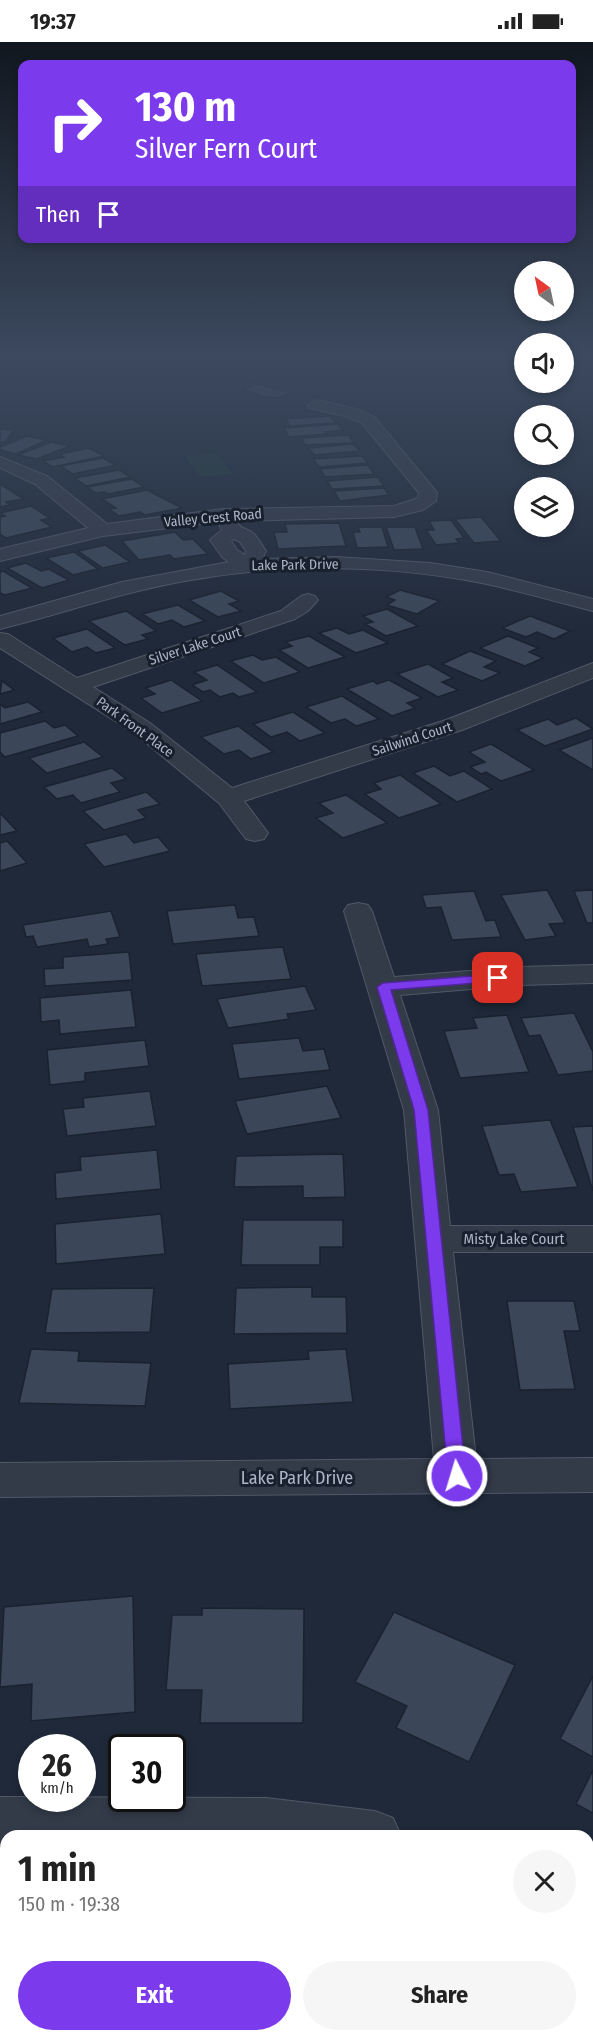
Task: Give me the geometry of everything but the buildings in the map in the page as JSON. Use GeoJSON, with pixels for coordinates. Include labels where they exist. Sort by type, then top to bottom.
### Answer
{"type":"FeatureCollection","features":[{"type":"Feature","properties":{"kind":"street","name":"Valley Crest Road"},"geometry":{"type":"LineString","coordinates":[[0,555],[104,531],[227,523],[308,512],[387,512],[418,506],[427,501],[428,493],[394,451]]}},
{"type":"Feature","properties":{"kind":"street"},"geometry":{"type":"LineString","coordinates":[[0,462],[41,480],[104,531]]}},
{"type":"Feature","properties":{"kind":"street"},"geometry":{"type":"LineString","coordinates":[[227,523],[220,540],[230,554],[249,566]]}},
{"type":"Feature","properties":{"kind":"street","name":"Lake Park Drive"},"geometry":{"type":"LineString","coordinates":[[0,623],[146,582],[249,566],[331,563],[404,567],[485,578],[593,605]]}},
{"type":"Feature","properties":{"kind":"street","name":"Silver Lake Court"},"geometry":{"type":"LineString","coordinates":[[77,685],[288,615],[302,607],[308,600]]}},
{"type":"Feature","properties":{"kind":"street","name":"Park Front Place"},"geometry":{"type":"LineString","coordinates":[[0,639],[77,685],[142,728],[228,798],[255,833]]}},
{"type":"Feature","properties":{"kind":"street","name":"Sailwind Court"},"geometry":{"type":"LineString","coordinates":[[228,798],[454,725],[593,669]]}},
{"type":"Feature","properties":{"kind":"street"},"geometry":{"type":"LineString","coordinates":[[561,683],[593,697]]}},
{"type":"Feature","properties":{"kind":"street"},"geometry":{"type":"LineString","coordinates":[[358,911],[421,1110],[457,1476]]}},
{"type":"Feature","properties":{"kind":"street"},"geometry":{"type":"LineString","coordinates":[[383,987],[520,976],[593,974]]}},
{"type":"Feature","properties":{"kind":"street","name":"Misty Lake Court"},"geometry":{"type":"LineString","coordinates":[[435,1239],[593,1239]]}},
{"type":"Feature","properties":{"kind":"street","name":"Lake Park Drive"},"geometry":{"type":"LineString","coordinates":[[0,1480],[593,1475]]}},
{"type":"Feature","properties":{"kind":"street"},"geometry":{"type":"LineString","coordinates":[[0,1822],[266,1822],[328,1830]]}},
{"type":"Feature","properties":{"kind":"green space"},"geometry":{"type":"Polygon","coordinates":[[[216,453],[233,474],[201,477],[185,456],[216,453]]]}},
{"type":"Feature","properties":{"kind":"route"},"geometry":{"type":"LineString","coordinates":[[457,1476],[421,1110],[383,987],[498,978]]}}]}
